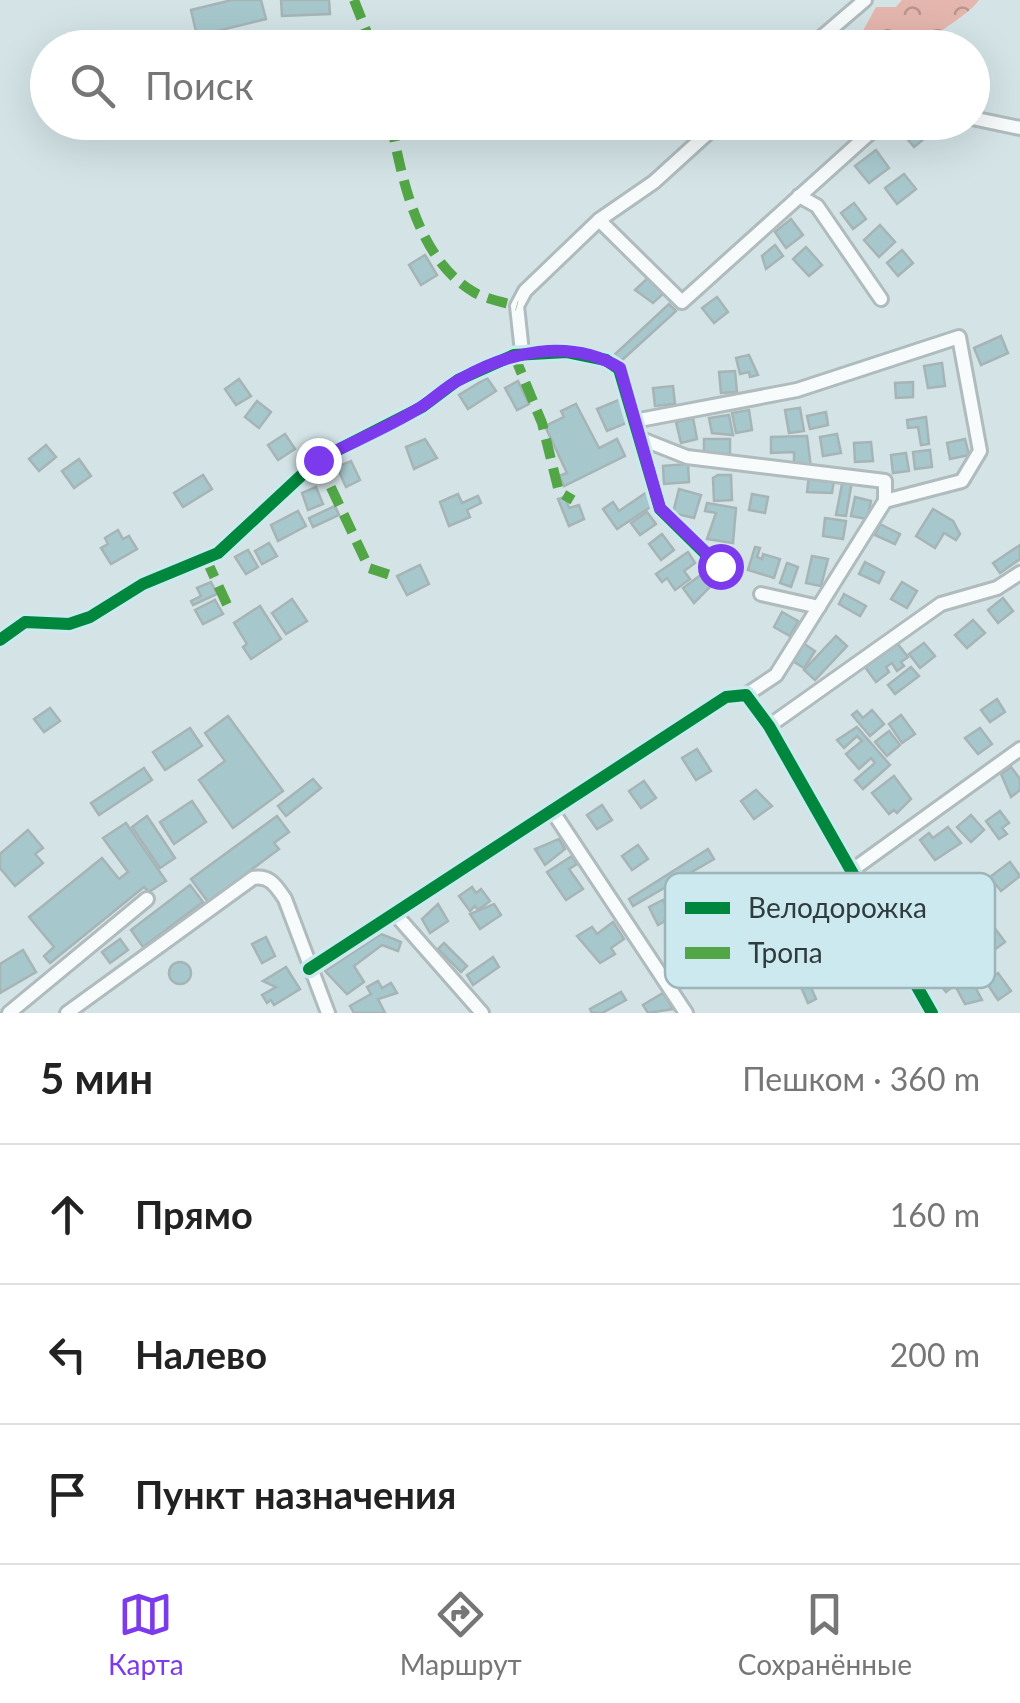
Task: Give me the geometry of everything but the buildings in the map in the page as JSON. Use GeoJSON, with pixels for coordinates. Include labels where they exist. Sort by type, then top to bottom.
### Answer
{"type":"FeatureCollection","features":[{"type":"Feature","properties":{"kind":"street"},"geometry":{"type":"LineString","coordinates":[[829,30],[865,0]]}},
{"type":"Feature","properties":{"kind":"street"},"geometry":{"type":"LineString","coordinates":[[990,122],[1020,128]]}},
{"type":"Feature","properties":{"kind":"street"},"geometry":{"type":"LineString","coordinates":[[522,352],[517,306],[526,291],[599,220],[654,182],[700,140]]}},
{"type":"Feature","properties":{"kind":"street"},"geometry":{"type":"LineString","coordinates":[[599,220],[682,302],[862,140]]}},
{"type":"Feature","properties":{"kind":"street"},"geometry":{"type":"LineString","coordinates":[[799,196],[817,206],[880,299]]}},
{"type":"Feature","properties":{"kind":"street"},"geometry":{"type":"LineString","coordinates":[[634,421],[797,390],[959,337],[980,451],[962,481],[885,501]]}},
{"type":"Feature","properties":{"kind":"street"},"geometry":{"type":"LineString","coordinates":[[0,640],[25,622],[69,624],[90,618],[143,584],[218,553],[318,460],[422,407],[458,380],[522,352],[568,352],[606,360],[620,368],[660,508],[728,576]]}},
{"type":"Feature","properties":{"kind":"street"},"geometry":{"type":"LineString","coordinates":[[309,968],[726,697],[746,696],[776,675],[885,501],[885,481],[688,457],[638,438]]}},
{"type":"Feature","properties":{"kind":"street"},"geometry":{"type":"LineString","coordinates":[[769,726],[941,604],[997,588],[1020,573]]}},
{"type":"Feature","properties":{"kind":"street"},"geometry":{"type":"LineString","coordinates":[[761,594],[819,607]]}},
{"type":"Feature","properties":{"kind":"street"},"geometry":{"type":"LineString","coordinates":[[746,696],[769,726],[851,871],[1020,750]]}},
{"type":"Feature","properties":{"kind":"street"},"geometry":{"type":"LineString","coordinates":[[553,812],[665,981]]}},
{"type":"Feature","properties":{"kind":"street"},"geometry":{"type":"LineString","coordinates":[[66,1013],[253,878],[263,877],[274,883],[286,899],[328,1013]]}},
{"type":"Feature","properties":{"kind":"street"},"geometry":{"type":"LineString","coordinates":[[9,1013],[148,899]]}},
{"type":"Feature","properties":{"kind":"street"},"geometry":{"type":"LineString","coordinates":[[396,915],[482,1013]]}},
{"type":"Feature","properties":{"kind":"street"},"geometry":{"type":"LineString","coordinates":[[669,988],[686,1013]]}},
{"type":"Feature","properties":{"kind":"street"},"geometry":{"type":"LineString","coordinates":[[918,988],[932,1013]]}},
{"type":"Feature","properties":{"kind":"green space"},"geometry":{"type":"Polygon","coordinates":[[[902,0],[979,0],[943,30],[863,30],[876,7],[896,7],[902,0]]]}},
{"type":"Feature","properties":{"kind":"marked path"},"geometry":{"type":"LineString","coordinates":[[354,0],[366,30]]}},
{"type":"Feature","properties":{"kind":"marked path"},"geometry":{"type":"LineString","coordinates":[[395,140],[415,216],[438,259],[472,291],[517,306]]}},
{"type":"Feature","properties":{"kind":"marked path"},"geometry":{"type":"LineString","coordinates":[[514,355],[542,423],[559,492],[573,500]]}},
{"type":"Feature","properties":{"kind":"marked path"},"geometry":{"type":"LineString","coordinates":[[318,460],[369,568],[390,575]]}},
{"type":"Feature","properties":{"kind":"marked path"},"geometry":{"type":"LineString","coordinates":[[206,559],[230,611]]}},
{"type":"Feature","properties":{"kind":"cycle path"},"geometry":{"type":"LineString","coordinates":[[0,640],[25,622],[69,624],[90,617],[143,584],[218,553],[318,460],[422,407],[458,380],[514,355],[567,352],[606,360],[619,369],[660,509],[728,576]]}},
{"type":"Feature","properties":{"kind":"cycle path"},"geometry":{"type":"LineString","coordinates":[[309,969],[726,697],[746,695],[769,726],[852,873]]}},
{"type":"Feature","properties":{"kind":"cycle path"},"geometry":{"type":"LineString","coordinates":[[918,988],[932,1013]]}},
{"type":"Feature","properties":{"kind":"route"},"geometry":{"type":"LineString","coordinates":[[318,460],[422,407],[458,380],[522,352],[568,352],[606,360],[620,368],[660,508],[720,566]]}}]}
